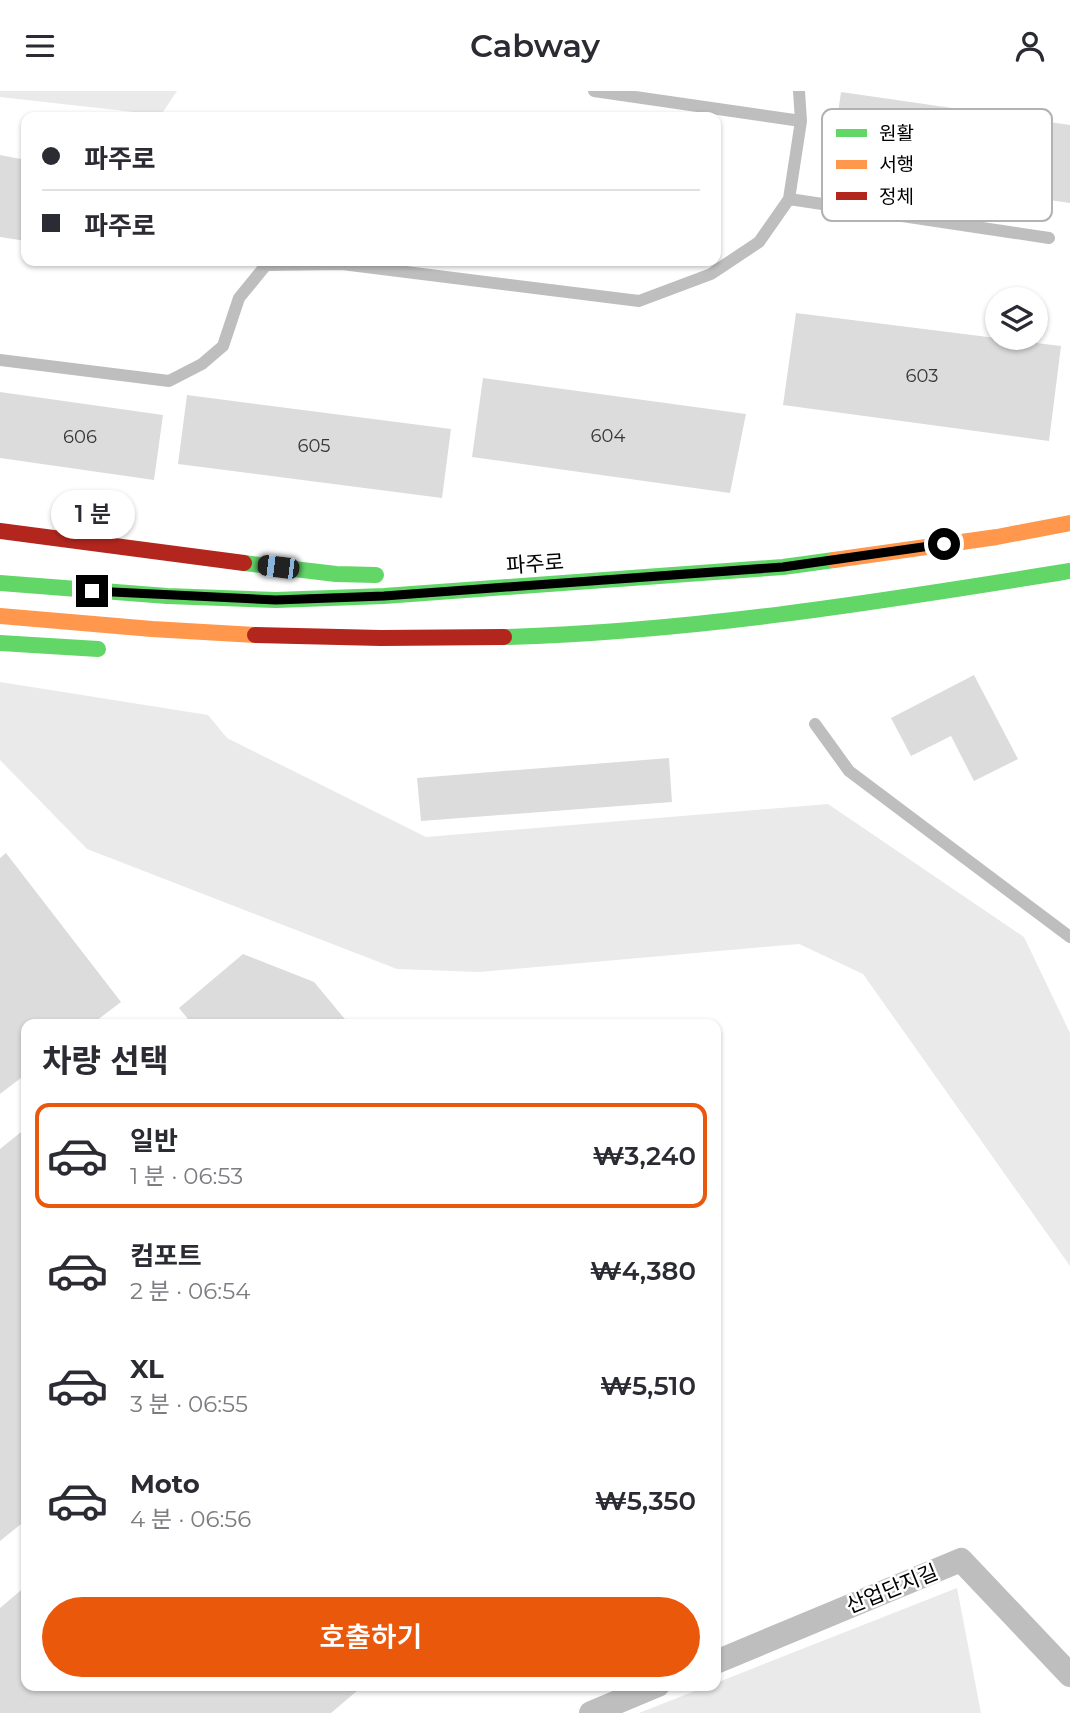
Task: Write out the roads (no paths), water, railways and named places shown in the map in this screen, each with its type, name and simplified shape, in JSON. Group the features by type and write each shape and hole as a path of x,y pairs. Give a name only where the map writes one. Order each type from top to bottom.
{"main road":[{"name":"파주로","path":"0,583 167,596 276,600 384,596 783,567 997,537 1070,523"},
{"path":"0,531 336,574 396,575"},
{"path":"332,653 509,649 610,632 799,611 1070,571"},
{"path":"490,573 635,578"},
{"path":"0,616 142,629 275,637 384,639 610,632"},
{"path":"0,643 109,649"}],"street":[{"name":"산업단지길","path":"721,1660 961,1560 1070,1675"},
{"path":"591,1713 644,1691"}],"lane":[{"path":"594,91 801,121"},
{"path":"358,266 639,301 711,274 759,242 789,199 801,121 799,91"},
{"path":"789,199 822,204"},
{"path":"936,221 1049,238"},
{"path":"0,360 169,381 202,364 223,346 239,297 265,266"},
{"path":"815,724 849,771 1070,937"}]}
